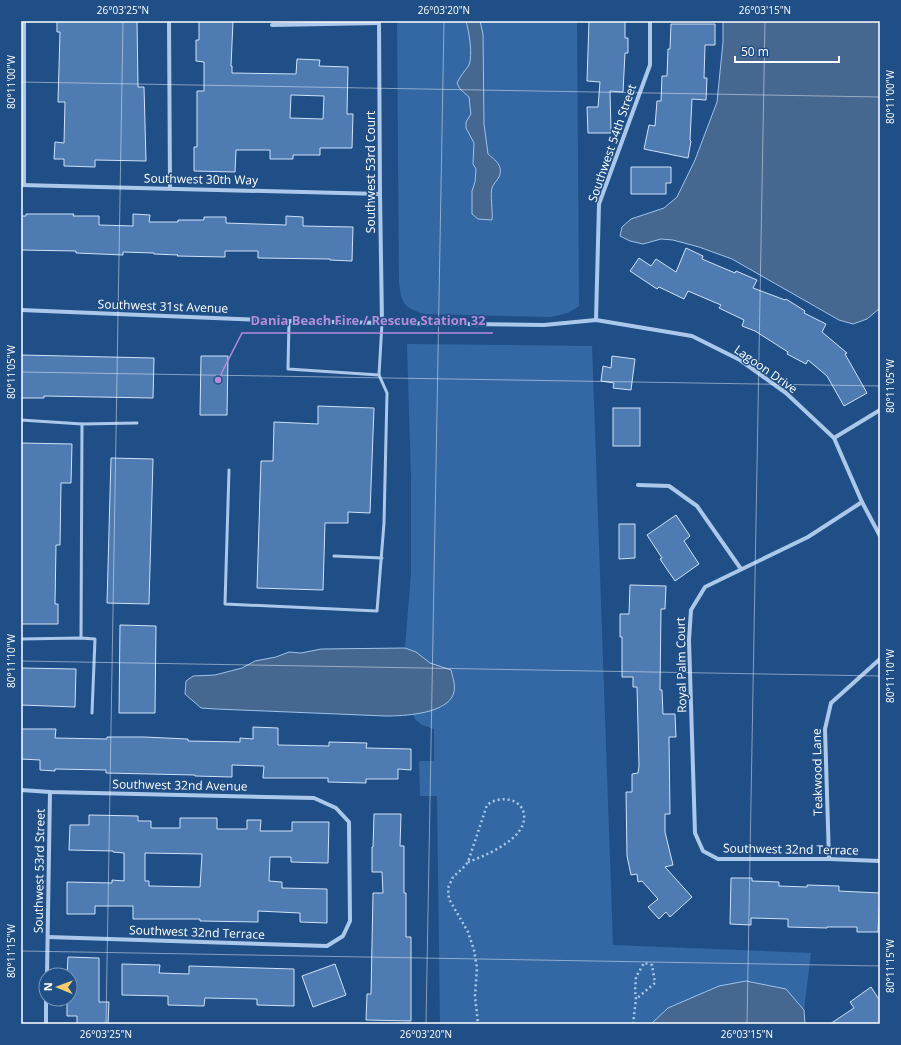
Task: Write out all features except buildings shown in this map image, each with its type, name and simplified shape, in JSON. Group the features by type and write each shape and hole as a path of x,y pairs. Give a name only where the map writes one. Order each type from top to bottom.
{"street":[{"path":"22,185 24,21"},
{"path":"169,21 170,188"},
{"name":"Southwest 54th Street","path":"596,320 599,204 650,65 650,21"},
{"path":"272,25 379,22"},
{"name":"Southwest 53rd Court","path":"379,22 382,323"},
{"name":"Southwest 30th Way","path":"22,185 380,194"},
{"name":"Southwest 31st Avenue","path":"21,310 289,321 544,325"},
{"name":"Lagoon Drive","path":"544,325 596,320 692,336 740,360 786,392 834,438 862,502 880,536"},
{"path":"834,438 880,410"},
{"path":"638,484 669,486 697,506 741,569"},
{"name":"Royal Palm Court","path":"703,851 696,833 689,640 691,610 705,587 808,537 862,502"},
{"name":"Teakwood Lane","path":"829,859 825,729 831,703 880,659"},
{"name":"Southwest 32nd Avenue","path":"21,790 50,792 314,798 336,808 349,822 350,921 343,936"},
{"name":"Southwest 53rd Street","path":"47,967 50,792"},
{"name":"Southwest 32nd Terrace","path":"703,851 718,859 829,859 880,861"},
{"name":"Southwest 32nd Terrace","path":"48,937 326,946 343,936"},
{"path":"46,1007 46,1024"}],"lane":[{"path":"289,321 288,369 379,375"},
{"path":"228,470 225,604 377,612 384,523 386,393 379,375 382,323"},
{"path":"21,420 82,424 137,423"},
{"path":"81,638 82,424"},
{"path":"334,556 382,558"},
{"path":"21,639 94,639 92,713"}],"path":[{"path":"468,862 499,848 519,831 523,824 524,814 519,804 512,800 499,799 492,801 487,805 468,862 453,877 448,888 449,899 468,932 478,968 475,996 478,1024"},
{"path":"632,1024 636,999 636,977 644,963 652,965 655,984 636,999"}],"shaded area":[{"path":"397,21 577,21 579,306 568,313 551,317 425,314 418,312 404,304 399,281"},
{"path":"466,21 480,21 483,34 484,124 488,154 500,166 499,177 493,185 491,191 492,220 478,219 472,214 472,191 475,182 476,169 473,164 474,143 466,128 466,122 471,114 469,97 460,89 457,83 469,65 471,55"},
{"path":"723,21 880,21 880,308 867,319 853,324 839,320 732,259 699,247 673,240 661,239 643,244 630,241 620,236 622,227 631,219 664,208 677,197 695,160 717,102 723,42"},
{"path":"407,344 592,346 613,945 811,953 804,1010 805,1024 440,1024 437,796 420,796 419,761 434,761 434,729 424,726 416,720 413,714 443,707 451,670 430,663 416,652 405,648 411,573 411,478"},
{"path":"405,648 416,652 430,663 451,670 454,691 452,697 447,703 422,713 386,716 201,708 185,694 186,681 193,676 215,675 242,668 255,661 276,657 289,652 301,653 321,649"},
{"path":"746,981 786,989 804,1010 805,1024 651,1024 668,1008 719,986"}],"place":[{"name":"Dania Beach Fire / Rescue Station 32","path":"218,380"}]}
